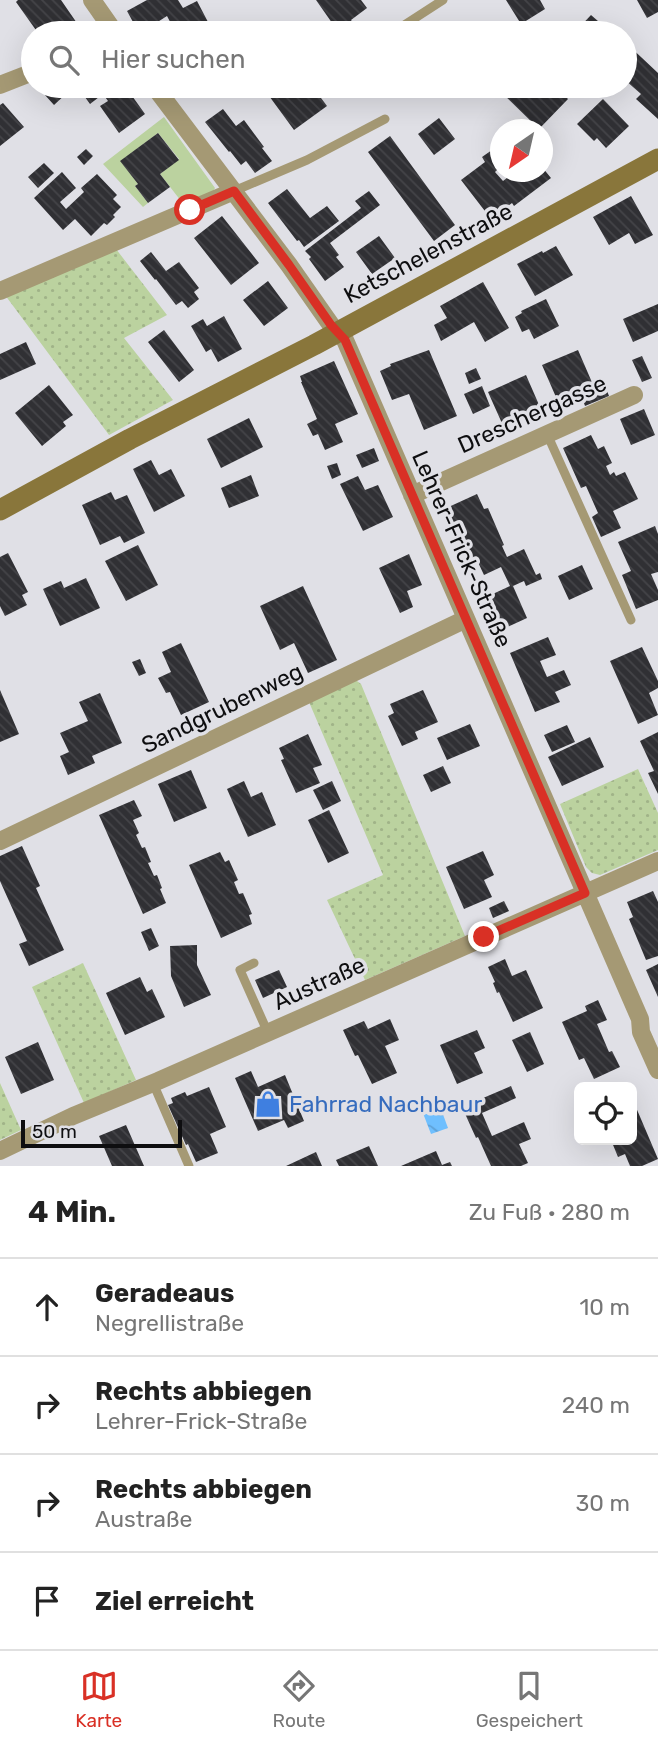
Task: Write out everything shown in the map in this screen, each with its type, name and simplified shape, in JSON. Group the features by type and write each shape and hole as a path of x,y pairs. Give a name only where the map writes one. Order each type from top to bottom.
{"main road":[{"name":"Ketschelenstraße","path":"0,510 658,159"}],"street":[{"path":"92,0 107,21"},
{"path":"0,85 21,77"},
{"name":"Lehrer-Frick-Straße","path":"163,98 345,340 640,1019 641,1032 658,1070"},
{"path":"0,291 234,191"},
{"name":"Dreschergasse","path":"412,495 634,395"},
{"name":"Sandgrubenweg","path":"0,841 466,619"},
{"name":"Austraße","path":"0,1150 658,860"}],"lane":[{"path":"411,21 443,0"},
{"path":"234,191 307,160 385,119"},
{"path":"547,434 631,620"},
{"path":"254,963 240,970 268,1033"},
{"path":"153,1083 189,1166"}],"green space":[{"path":"164,117 215,188 212,193 186,204 181,201 160,174 179,159 158,133 121,161 148,203 143,207 103,164"},
{"path":"116,249 167,315 124,338 173,400 109,435 5,295"},
{"path":"352,681 361,684 465,936 365,980 327,900 383,875 309,702"},
{"path":"638,769 658,813 658,850 600,875 592,873 586,867 560,804"},
{"path":"83,963 136,1080 84,1103 32,987"},
{"path":"0,1083 21,1130 0,1140"}],"water":[{"path":"438,1101 448,1128 431,1134 421,1108"}],"building":[{"path":"61,0 75,21 29,21 16,2"},
{"path":"147,0 178,0 183,8 197,1 207,21 170,21 167,16 159,21 132,21 127,11"},
{"path":"316,0 361,0 367,8 352,21 331,21"},
{"path":"506,0 540,0 545,9 526,21 519,21"},
{"path":"637,0 658,0 658,12 647,18"},
{"path":"591,15 598,21 585,21"},
{"path":"637,53 658,73 658,119 636,99 641,94 637,90"},
{"path":"48,98 62,98 54,105"},
{"path":"86,98 98,98 90,104"},
{"path":"106,98 134,98 145,114 119,133 100,106 108,101"},
{"path":"271,98 321,98 327,106 294,130"},
{"path":"507,98 567,98 549,119 529,119"},
{"path":"603,99 629,126 606,148 597,138 594,141 577,124"},
{"path":"3,103 24,127 0,146 0,105"},
{"path":"223,109 236,126 244,120 272,161 255,173 246,161 241,165 205,122"},
{"path":"439,118 455,139 434,155 418,134"},
{"path":"158,133 179,160 160,174 170,187 148,203 135,186 138,184 120,161"},
{"path":"390,136 455,225 434,241 368,152"},
{"path":"86,149 93,156 84,165 77,157"},
{"path":"490,151 490,182 546,182 514,206 512,203 491,219 461,180 485,162 482,157"},
{"path":"44,163 54,173 38,188 28,177"},
{"path":"62,172 76,188 60,202 66,209 84,192 81,188 97,174 117,195 113,199 121,207 113,215 115,217 107,225 104,223 91,236 75,219 63,230 34,198"},
{"path":"287,189 310,218 327,206 339,221 304,247 268,203"},
{"path":"369,191 380,205 330,243 344,267 325,281 305,251 361,208 355,201"},
{"path":"631,196 653,235 635,244 629,233 609,245 593,217"},
{"path":"222,216 259,263 231,285 194,238"},
{"path":"379,236 395,258 372,274 356,252"},
{"path":"556,246 573,275 535,296 517,264"},
{"path":"151,252 166,271 179,262 199,288 194,292 199,299 188,308 182,301 176,305 140,261"},
{"path":"268,281 288,308 264,326 243,300"},
{"path":"483,282 509,328 485,342 474,322 441,341 434,325 447,318 440,306"},
{"path":"546,299 559,326 534,339 529,329 522,332 515,317 522,313 521,311"},
{"path":"658,304 658,331 633,342 623,319"},
{"path":"224,316 242,349 218,362 211,349 206,352 191,326 203,319 207,326"},
{"path":"164,330 194,370 179,382 148,342"},
{"path":"26,342 36,364 0,380 0,354"},
{"path":"429,350 457,416 424,430 409,394 392,400 380,371 391,366 390,364"},
{"path":"578,350 594,387 604,383 609,396 585,406 581,395 559,404 542,365"},
{"path":"642,356 652,378 642,382 632,360"},
{"path":"334,361 358,414 335,424 343,442 325,450 318,434 313,436 307,424 317,419 300,376"},
{"path":"476,368 481,379 469,384 465,373"},
{"path":"526,375 543,414 505,430 488,392"},
{"path":"49,385 73,415 63,422 66,426 42,446 15,413"},
{"path":"482,386 490,406 473,414 464,394"},
{"path":"644,409 655,435 631,445 620,419"},
{"path":"249,418 263,447 221,468 207,439"},
{"path":"591,435 598,449 604,446 612,463 606,466 610,475 614,472 616,476 625,472 638,499 613,511 621,528 601,537 592,517 598,513 586,486 581,488 563,448"},
{"path":"374,448 379,461 362,468 356,455"},
{"path":"151,460 159,475 171,469 185,496 154,512 133,469"},
{"path":"337,463 341,475 332,479 327,466"},
{"path":"251,475 259,496 229,508 221,488"},
{"path":"358,476 365,490 378,485 393,517 363,531 340,484"},
{"path":"111,492 115,500 127,495 145,533 124,543 120,536 100,545 82,505"},
{"path":"477,494 484,509 488,508 507,557 524,549 536,575 540,573 542,579 526,586 524,581 513,586 527,618 497,632 482,599 510,586 501,567 484,575 476,558 466,562 442,510"},
{"path":"655,526 658,534 658,572 651,574 658,590 658,600 636,609 622,575 631,571 618,542"},
{"path":"138,545 158,585 126,601 105,561"},
{"path":"8,553 28,592 22,595 27,605 5,616 0,606 0,557"},
{"path":"409,554 422,585 407,591 413,607 400,613 379,568"},
{"path":"582,565 593,589 569,600 558,576"},
{"path":"86,578 100,608 60,626 43,589 61,581 64,588"},
{"path":"303,586 337,660 308,673 294,643 280,650 260,606"},
{"path":"548,637 556,655 540,661 547,677 564,670 571,685 555,692 560,702 535,712 510,653"},
{"path":"181,643 209,702 181,715 170,692 166,693 158,678 171,672 162,652"},
{"path":"642,647 658,681 658,688 649,693 658,715 638,724 610,661"},
{"path":"140,659 146,673 139,676 132,662"},
{"path":"0,690 19,734 0,742"},
{"path":"423,690 438,722 415,732 418,739 402,746 388,716 394,713 390,704"},
{"path":"100,693 122,743 92,756 95,763 68,775 60,756 69,752 60,733 88,721 79,702"},
{"path":"470,724 480,746 447,760 437,738"},
{"path":"567,725 575,742 552,752 544,735"},
{"path":"658,732 658,794 648,773 654,771 640,741"},
{"path":"308,734 322,765 313,768 320,783 296,793 281,760 284,759 279,748"},
{"path":"590,737 604,767 562,786 548,757"},
{"path":"443,766 451,783 431,792 423,775"},
{"path":"191,770 207,808 174,822 158,784"},
{"path":"244,781 251,797 262,792 276,825 248,837 227,789"},
{"path":"332,781 341,801 323,810 313,790"},
{"path":"134,800 142,816 133,820 139,833 136,835 142,848 145,847 151,862 148,863 154,876 157,875 166,903 143,914 99,815"},
{"path":"329,810 349,853 328,863 308,820"},
{"path":"22,846 40,886 36,888 64,950 29,966 19,944 27,941 0,881 0,856"},
{"path":"483,851 494,875 484,880 492,897 464,909 446,867"},
{"path":"220,852 225,862 229,860 238,880 234,882 239,894 243,893 252,914 249,915 252,924 221,938 189,865"},
{"path":"653,891 658,902 658,956 646,960 629,919 633,917 627,902"},
{"path":"504,901 509,911 493,918 489,908"},
{"path":"151,928 159,946 149,951 141,932"},
{"path":"197,945 197,965 211,995 184,1007 171,976 170,946"},
{"path":"505,959 512,976 526,970 543,1008 513,1022 499,992 497,993 488,967"},
{"path":"658,964 658,997 646,970"},
{"path":"279,970 287,987 263,998 255,980"},
{"path":"140,977 147,992 152,989 165,1017 125,1035 106,993"},
{"path":"598,1000 607,1020 597,1024 609,1052 612,1051 620,1067 594,1079 584,1058 579,1060 562,1022 587,1011 585,1006"},
{"path":"390,1019 399,1040 385,1046 397,1073 372,1084 343,1030 364,1021 368,1029"},
{"path":"477,1030 485,1048 474,1053 483,1073 457,1084 440,1045"},
{"path":"530,1032 544,1064 527,1072 512,1040"},
{"path":"38,1042 54,1080 21,1094 5,1057"},
{"path":"251,1071 258,1087 285,1075 304,1121 288,1128 284,1120 258,1131 235,1078"},
{"path":"511,1086 516,1098 482,1113 492,1136 524,1122 531,1139 519,1144 528,1163 521,1166 491,1166 462,1107"},
{"path":"209,1087 226,1127 210,1134 218,1153 196,1162 168,1105 173,1103 171,1098 185,1092 187,1096"},
{"path":"637,1110 658,1159 642,1166 630,1166 625,1154 618,1157 613,1145 637,1145"},
{"path":"126,1125 144,1166 112,1166 99,1136"},
{"path":"369,1146 378,1166 339,1166 336,1160"},
{"path":"436,1151 442,1165 450,1162 452,1166 401,1166"},
{"path":"316,1152 322,1166 286,1166"}],"place":[{"name":"Fahrrad Nachbaur","path":"268,1104"}],"route":[{"path":"190,210 234,191 331,325 345,340 585,893 484,937"}]}
